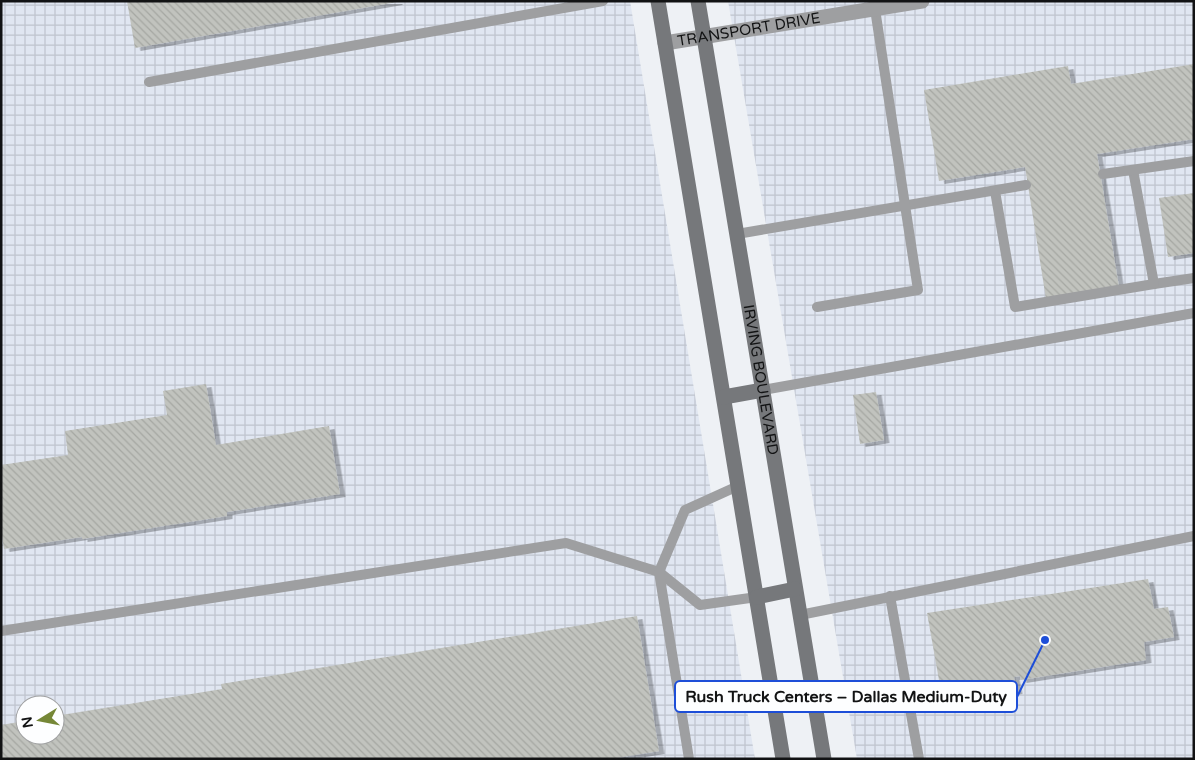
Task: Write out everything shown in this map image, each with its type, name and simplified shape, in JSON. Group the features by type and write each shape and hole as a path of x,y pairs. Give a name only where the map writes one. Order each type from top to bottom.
{"main road":[{"path":"658,1 783,759"},
{"name":"IRVING BOULEVARD","path":"698,1 824,759"},
{"path":"724,397 763,390"},
{"path":"757,597 795,589"}],"street":[{"name":"TRANSPORT DRIVE","path":"665,43 922,1"}],"lane":[{"path":"149,82 601,1"},
{"path":"817,307 918,290 875,9"},
{"path":"1103,174 1194,160"},
{"path":"1133,170 1154,284"},
{"path":"737,234 1026,186"},
{"path":"995,191 1015,306 1194,278"},
{"path":"763,390 1194,312"},
{"path":"689,759 658,572 685,510 738,486"},
{"path":"800,615 1194,536"},
{"path":"1,632 566,542 658,572 700,605 757,597"},
{"path":"890,596 919,759"}],"shaded area":[{"path":"1,1 630,1 755,759 1,759"},
{"path":"728,1 1194,1 1194,759 857,759"}],"building":[{"path":"127,1 397,1 397,2 135,48"},
{"path":"1194,64 1194,139 1097,154 1119,287 1046,299 1025,167 939,181 924,90 1068,66 1071,84"},
{"path":"1194,193 1194,253 1168,257 1159,198"},
{"path":"206,384 216,445 329,426 340,494 227,512 227,516 82,539 82,537 4,549 1,530 1,465 68,455 65,431 167,415 163,391"},
{"path":"876,392 884,440 860,444 853,395"},
{"path":"1148,579 1154,609 1168,607 1174,637 1144,642 1146,660 1021,680 1020,676 1014,677 1017,691 997,694 997,691 947,700 942,697 927,613"},
{"path":"637,616 659,751 610,759 1,759 1,725 15,723 15,745 65,745 65,714 222,689 221,684"}],"place":[{"name":"Rush Truck Centers – Dallas Medium-Duty","path":"1045,640"}]}
